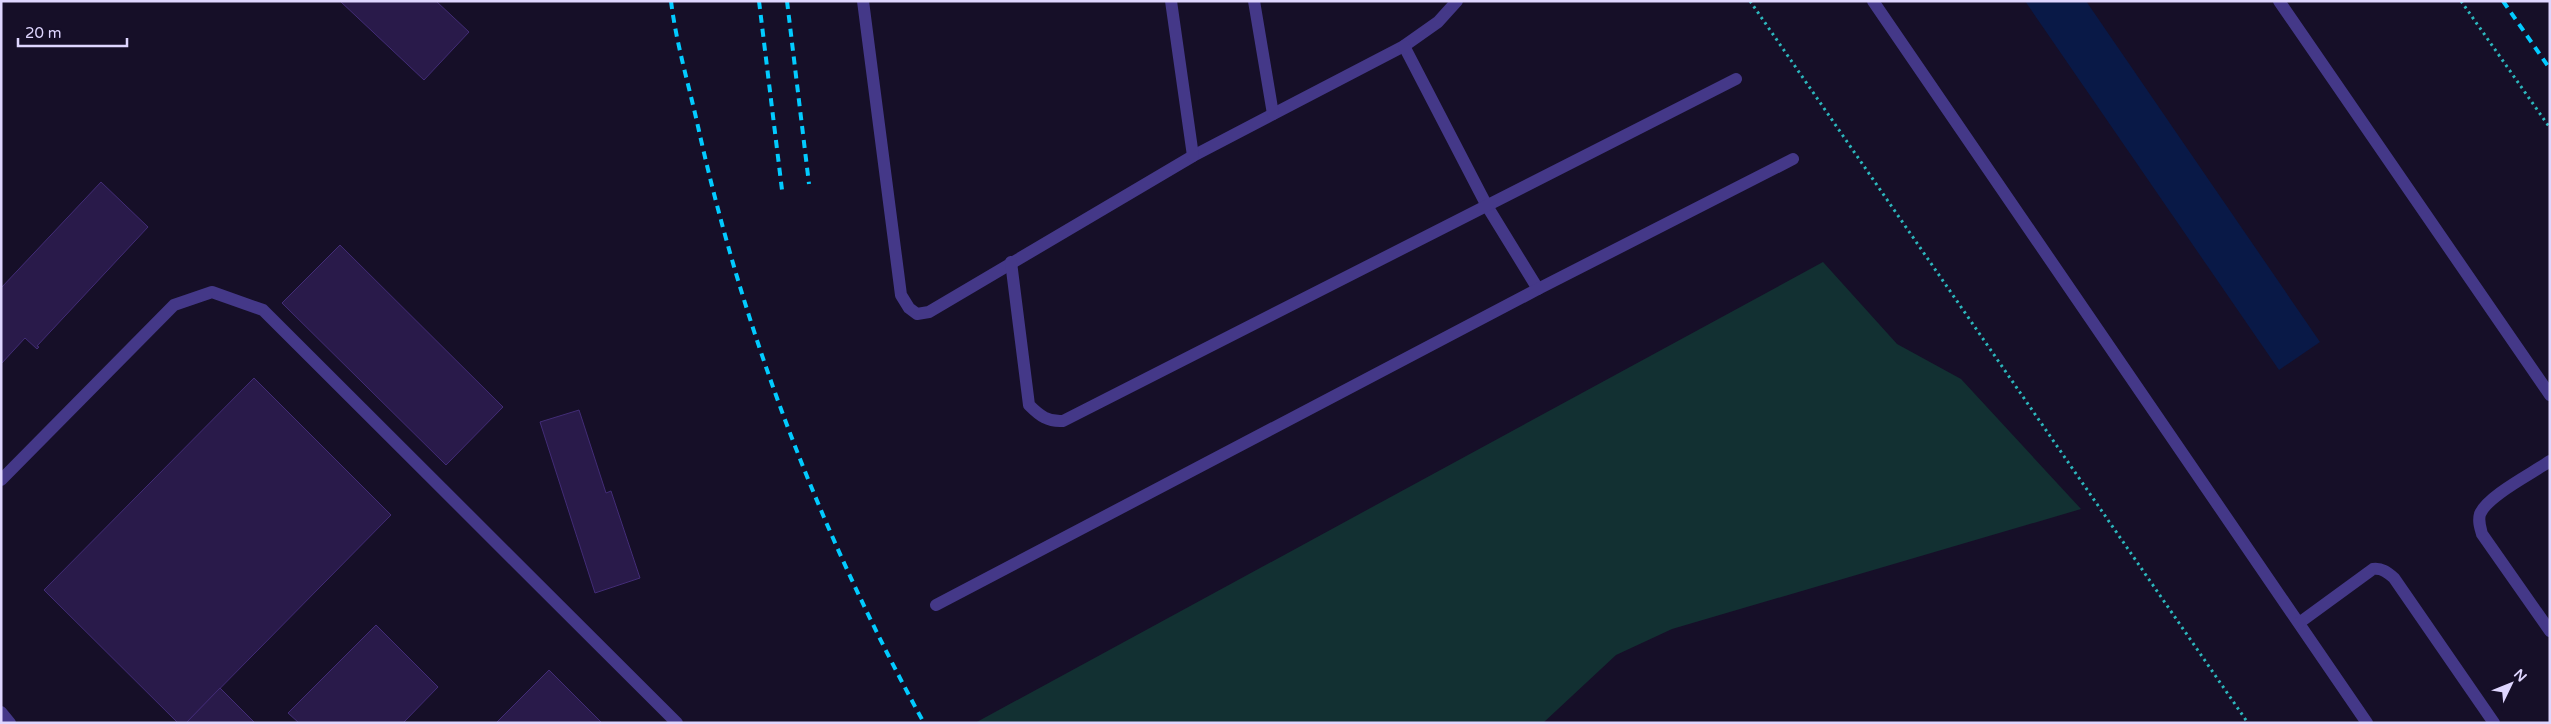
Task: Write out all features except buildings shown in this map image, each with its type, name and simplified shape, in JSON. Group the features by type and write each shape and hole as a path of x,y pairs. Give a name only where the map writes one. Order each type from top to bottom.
{"street":[{"path":"863,1 901,295 909,308 917,314 929,312 1192,156 1404,46 1438,22 1452,9 1457,1"},
{"path":"1171,1 1192,156"},
{"path":"1254,1 1273,114"},
{"path":"1873,1 2367,723"},
{"path":"2279,1 2550,395"},
{"path":"1404,46 1487,206 1538,289"},
{"path":"1012,262 1029,405 1039,416 1052,422 1064,421 1736,79"},
{"path":"936,604 1538,289 1793,160"},
{"path":"1,480 174,305 212,292 263,310 677,723"},
{"path":"2550,462 2490,501 2481,513 2479,523 2482,534 2550,631"},
{"path":"2299,623 2373,569 2380,568 2394,578 2494,723"},
{"path":"1,712 10,723"}],"path":[{"path":"1750,1 2248,723"},
{"path":"2461,1 2550,128"}],"green space":[{"path":"1823,262 1897,344 1961,379 2081,509 1672,629 1616,655 1543,723 975,723"}],"water":[{"path":"2025,1 2086,1 2320,342 2279,370"}],"railway":[{"path":"671,1 679,47 716,200 737,278 762,355 789,431 819,506 887,652 924,723"},
{"path":"759,1 782,190"},
{"path":"787,1 809,184"},
{"path":"2503,1 2550,69"}]}
